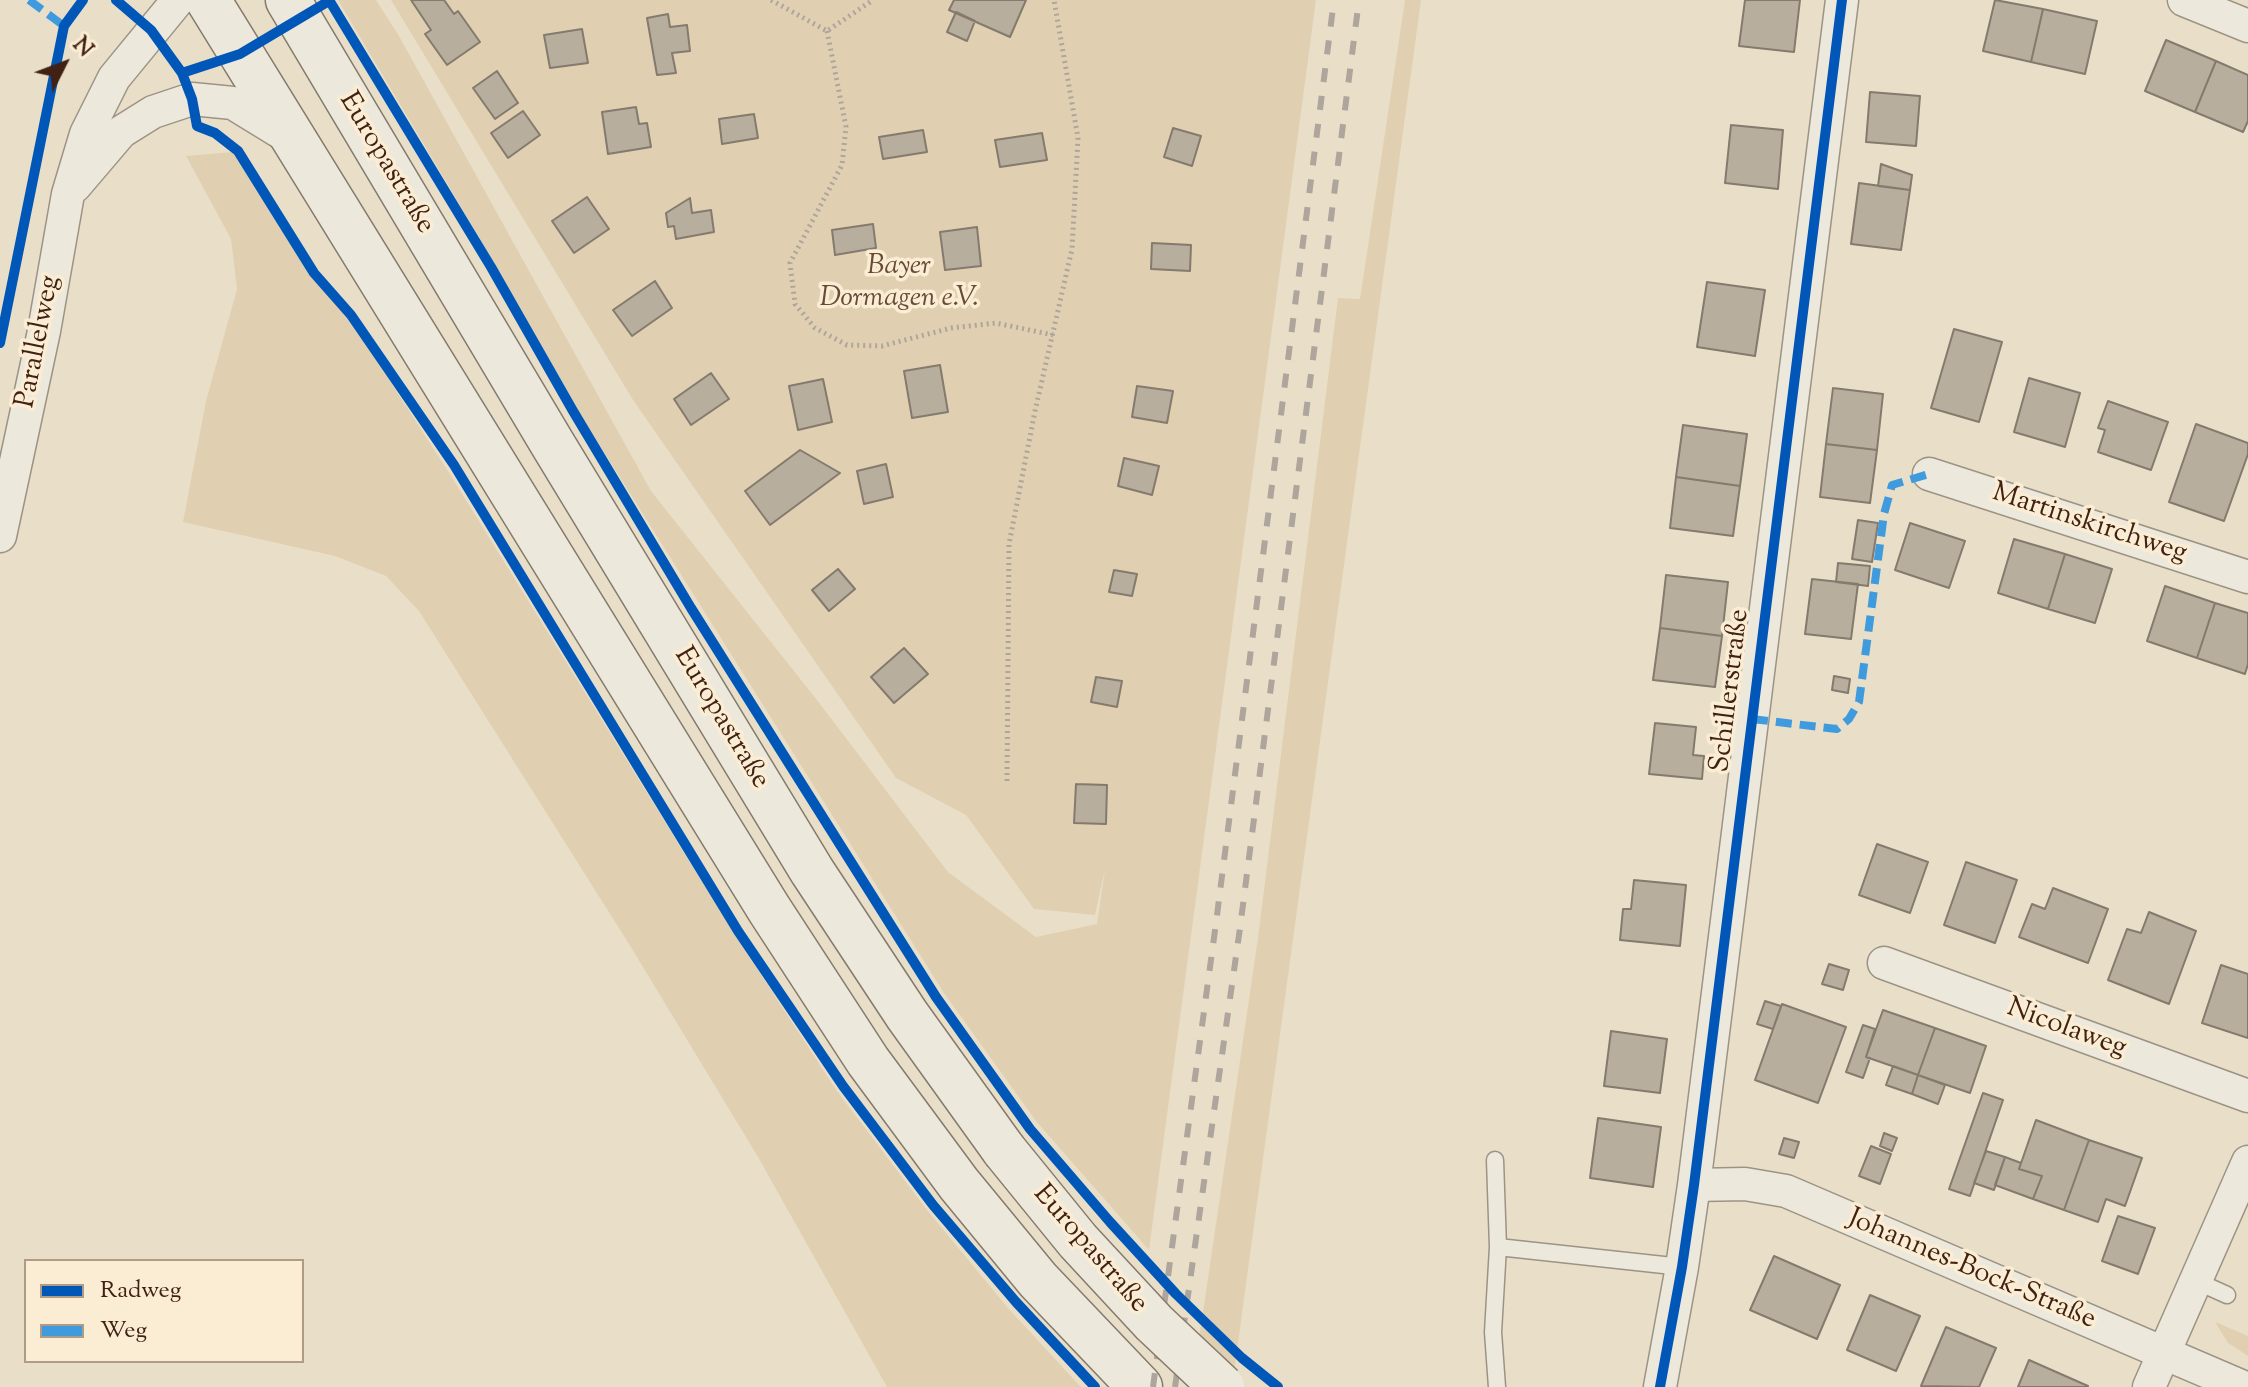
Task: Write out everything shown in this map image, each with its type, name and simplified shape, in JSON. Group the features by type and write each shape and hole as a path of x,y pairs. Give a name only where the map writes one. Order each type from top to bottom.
{"main road":[{"name":"Europastraße","path":"208,0 769,909 868,1061 959,1184 1038,1280 1140,1387"},
{"name":"Europastraße","path":"288,0 812,871 907,1015 1004,1150 1078,1241 1154,1323 1222,1387"}],"street":[{"name":"Parallelweg","path":"0,536 44,331 68,194 86,134 114,78 178,0"},
{"name":"Schillerstraße","path":"1660,1387 1694,1185 1842,0"},
{"path":"2184,0 2248,26"},
{"path":"68,194 121,132 153,112 192,99 233,103 294,140"},
{"name":"Martinskirchweg","path":"1929,474 2248,577"},
{"name":"Nicolaweg","path":"1884,963 2248,1096"},
{"path":"2149,1387 2248,1162"},
{"name":"Johannes-Bock-Straße","path":"1694,1185 1745,1184 1786,1191 2243,1387"}],"lane":[{"path":"1495,1160 1498,1247 1493,1332 1497,1387"},
{"path":"1498,1247 1682,1267"},
{"path":"2196,1281 2227,1295"}],"path":[{"path":"771,0 827,31 846,127 842,165 790,263 795,304 815,328 847,345 882,346 951,328 996,323 1053,335"},
{"path":"827,31 873,0"},
{"path":"1007,781 1009,544 1072,249 1078,138 1054,0"}],"green space":[{"name":"Bayer Dormagen e.V.","path":"338,0 376,0 399,36 651,491 817,700 948,872 1036,937 1097,924 1105,869 1095,915 1034,909 966,815 896,778 633,400 391,0 1316,0 1149,1250 1036,1121 944,993 577,409"},
{"path":"1405,0 1421,0 1232,1387 1192,1387 1258,938 1338,298 1360,299"},
{"path":"233,152 312,276 347,315 448,471 733,932 837,1091 927,1210 1008,1308 1081,1387 887,1387 758,1157 629,944 419,611 386,576 335,556 183,522 206,401 237,289 231,239 186,156"},
{"path":"2215,1322 2248,1336 2248,1356 2228,1343"}],"building":[{"path":"411,0 444,0 454,14 458,11 480,42 447,65 425,34 431,30"},
{"path":"954,0 1026,0 1010,37 949,10"},
{"path":"1745,0 1800,0 1794,52 1739,46"},
{"path":"1995,0 2043,9 2031,62 1983,51"},
{"path":"2043,9 2097,21 2085,74 2031,62"},
{"path":"956,12 975,21 967,41 947,32"},
{"path":"668,14 670,27 687,25 690,51 672,53 676,73 657,75 647,18"},
{"path":"582,29 588,63 550,68 544,35"},
{"path":"2166,40 2216,61 2195,112 2145,91"},
{"path":"2216,61 2248,75 2248,121 2243,132 2195,112"},
{"path":"497,71 518,103 495,119 473,88"},
{"path":"1870,92 1920,96 1916,146 1866,142"},
{"path":"636,107 639,124 647,123 651,147 608,154 602,112"},
{"path":"523,111 540,135 508,158 491,133"},
{"path":"754,114 758,138 722,144 719,119"},
{"path":"1731,125 1783,130 1778,189 1725,183"},
{"path":"1173,128 1201,136 1192,166 1164,157"},
{"path":"923,130 927,152 883,159 879,137"},
{"path":"1042,133 1047,160 1000,167 995,140"},
{"path":"1881,164 1912,175 1910,190 1878,186"},
{"path":"1859,183 1910,190 1901,250 1851,244"},
{"path":"587,197 609,229 574,253 552,221"},
{"path":"690,198 692,213 711,210 714,232 676,239 674,226 668,227 666,213"},
{"path":"873,224 876,248 835,255 832,230"},
{"path":"977,227 981,266 945,270 940,232"},
{"path":"1152,243 1191,245 1190,271 1151,269"},
{"path":"655,281 672,308 632,336 613,310"},
{"path":"1707,282 1765,290 1755,356 1697,347"},
{"path":"1954,329 2002,342 1979,422 1931,408"},
{"path":"940,365 948,412 912,418 904,371"},
{"path":"711,373 729,399 691,425 674,399"},
{"path":"2029,378 2080,393 2065,447 2014,432"},
{"path":"823,379 832,422 798,430 789,386"},
{"path":"1137,386 1173,391 1167,423 1132,417"},
{"path":"1833,388 1883,394 1877,450 1826,444"},
{"path":"2108,401 2168,422 2151,470 2098,452 2105,430 2098,428"},
{"path":"2196,424 2248,443 2248,454 2224,521 2169,502"},
{"path":"1683,425 1747,434 1740,486 1676,477"},
{"path":"1826,444 1877,450 1870,503 1820,497"},
{"path":"800,450 840,473 770,525 745,491"},
{"path":"1124,458 1159,466 1152,495 1118,486"},
{"path":"886,464 893,497 864,504 857,471"},
{"path":"1676,477 1740,486 1733,536 1670,528"},
{"path":"1858,520 1878,523 1872,562 1852,559"},
{"path":"1910,523 1965,541 1949,588 1895,570"},
{"path":"2014,539 2065,554 2048,609 1998,593"},
{"path":"2065,554 2112,569 2095,623 2048,609"},
{"path":"1838,563 1870,566 1868,586 1836,582"},
{"path":"838,569 855,589 829,611 812,590"},
{"path":"1114,570 1137,574 1132,596 1109,592"},
{"path":"1666,575 1728,582 1722,636 1660,628"},
{"path":"1812,579 1858,584 1851,639 1805,634"},
{"path":"2165,586 2215,603 2197,658 2147,641"},
{"path":"2215,603 2248,613 2248,664 2245,674 2197,658"},
{"path":"1660,628 1722,636 1715,687 1653,680"},
{"path":"904,648 928,674 894,703 871,677"},
{"path":"1834,676 1850,679 1848,693 1832,690"},
{"path":"1096,677 1122,681 1117,707 1091,702"},
{"path":"1655,723 1696,727 1693,755 1704,756 1702,779 1649,774"},
{"path":"1076,784 1107,785 1106,824 1074,823"},
{"path":"1877,844 1928,862 1910,913 1859,895"},
{"path":"1966,862 2017,880 1995,943 1944,925"},
{"path":"1634,880 1686,885 1680,946 1620,940 1623,909 1631,909"},
{"path":"2053,888 2108,909 2088,963 2019,937 2032,904 2045,909"},
{"path":"2149,912 2196,931 2169,1004 2108,980 2127,929 2141,933"},
{"path":"1829,964 1849,970 1843,990 1822,984"},
{"path":"2221,965 2248,974 2248,1038 2202,1023"},
{"path":"1765,1001 1781,1006 1773,1029 1757,1024"},
{"path":"1782,1004 1846,1027 1818,1103 1755,1080"},
{"path":"1883,1010 1935,1028 1918,1075 1866,1057"},
{"path":"1863,1025 1875,1029 1863,1078 1846,1072"},
{"path":"1935,1028 1986,1046 1970,1093 1918,1075"},
{"path":"1611,1031 1667,1039 1660,1093 1604,1086"},
{"path":"1893,1066 1918,1075 1912,1094 1886,1085"},
{"path":"1918,1075 1945,1085 1938,1104 1912,1094"},
{"path":"1983,1093 2003,1100 1970,1196 1949,1189"},
{"path":"1598,1118 1661,1127 1653,1187 1590,1178"},
{"path":"2036,1120 2089,1140 2064,1210 2033,1199 2042,1176 2019,1169"},
{"path":"1884,1133 1897,1138 1892,1151 1880,1146"},
{"path":"1784,1138 1799,1142 1794,1158 1779,1154"},
{"path":"2089,1140 2142,1158 2125,1206 2106,1199 2098,1222 2064,1210"},
{"path":"1871,1146 1891,1154 1880,1184 1859,1176"},
{"path":"1986,1151 2005,1157 1994,1190 1974,1183"},
{"path":"2005,1157 2021,1163 2019,1169 2042,1176 2033,1199 1995,1185"},
{"path":"2118,1216 2155,1228 2138,1274 2102,1261"},
{"path":"1774,1256 1840,1285 1817,1339 1750,1310"},
{"path":"1870,1295 1920,1316 1896,1371 1847,1350"},
{"path":"1946,1327 1996,1348 1979,1387 1921,1386"},
{"path":"2029,1360 2088,1386 2018,1387"}],"railway":[{"path":"1153,1387 1216,923 1334,0"},
{"path":"1175,1387 1240,928 1359,0"}],"marked path":[{"path":"29,0 64,26"},
{"path":"1752,719 1837,729 1849,719 1859,702 1884,514 1892,485 1929,474"}],"cycle path":[{"path":"0,343 64,26 83,0"},
{"path":"116,0 151,30 182,73 192,99 197,126 215,133 238,151 314,273 351,315 454,465 738,931 843,1086 933,1205 1016,1302 1095,1387"},
{"path":"329,0 491,267 691,608 936,997 1030,1129 1110,1222 1176,1294 1242,1358 1278,1387"},
{"path":"1660,1387 1694,1185 1842,0"},
{"path":"182,73 240,54 329,1"}]}
